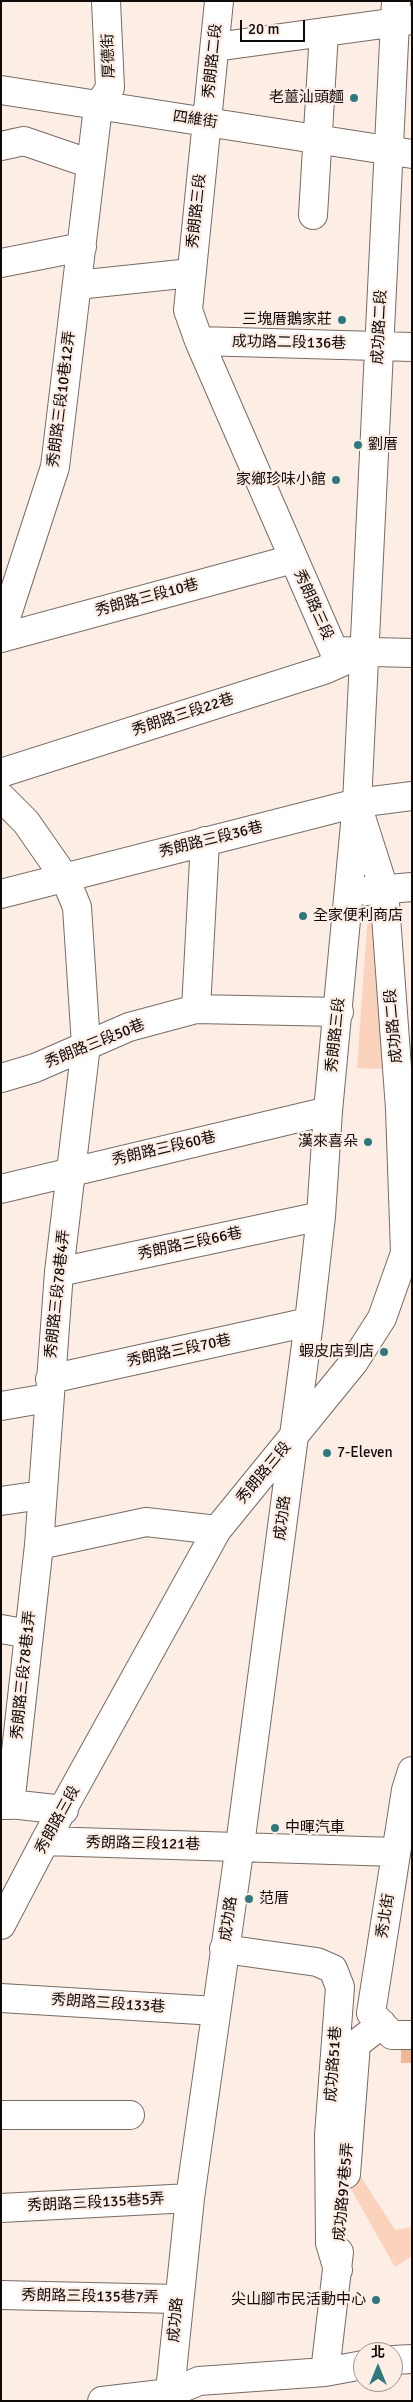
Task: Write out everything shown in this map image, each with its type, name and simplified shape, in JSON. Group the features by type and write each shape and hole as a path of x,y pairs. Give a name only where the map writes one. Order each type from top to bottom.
{"street":[{"name":"厚德街","path":"98,107 110,88 106,1"},
{"name":"秀朗路二段","path":"207,121 219,1"},
{"path":"215,47 324,32 401,14"},
{"name":"成功路二段","path":"364,653 380,345 400,152 401,14"},
{"path":"313,214 324,32"},
{"name":"四維街","path":"1,90 98,107 207,121 400,152"},
{"name":"秀朗路三段10巷12弄","path":"1,634 55,467 98,107"},
{"name":"秀朗路三段","path":"1,1925 217,1530 293,1438 309,1322 321,1216 328,1111 350,892 357,803 364,653 334,651 199,341 188,310 207,121"},
{"path":"1,146 24,141 91,164"},
{"path":"1,263 82,247"},
{"path":"77,285 191,273"},
{"name":"成功路二段136巷","path":"199,341 412,347"},
{"name":"秀朗路三段10巷","path":"1,638 293,559"},
{"path":"364,653 412,653"},
{"name":"秀朗路三段22巷","path":"1,773 324,670 364,653"},
{"name":"秀朗路三段36巷","path":"1,894 357,803 412,796"},
{"name":"秀朗路三段78巷4弄","path":"1,797 26,822 65,878 77,907 86,1045 59,1272 39,1545"},
{"name":"成功路二段","path":"293,1438 354,1362 382,1318 405,1252 400,1109 401,980 384,889 357,803"},
{"path":"196,1009 205,841"},
{"path":"350,892 412,887"},
{"name":"秀朗路三段50巷","path":"1,1078 35,1068 129,1027 196,1009 338,1012"},
{"name":"秀朗路三段60巷","path":"1,1189 328,1111"},
{"name":"秀朗路三段66巷","path":"59,1272 321,1216"},
{"name":"秀朗路三段70巷","path":"1,1406 49,1388 309,1322"},
{"name":"成功路","path":"169,2397 190,2198 240,1846 293,1438"},
{"path":"1,1501 42,1495"},
{"path":"39,1545 146,1522 217,1530"},
{"name":"秀朗路三段78巷1弄","path":"4,1804 29,1634 39,1545"},
{"path":"1,1629 29,1634"},
{"name":"秀北街","path":"382,2024 372,2013 406,1790 412,1772"},
{"path":"4,1804 64,1810"},
{"name":"秀朗路三段121巷","path":"46,1841 396,1852"},
{"name":"成功路51巷","path":"224,1950 318,1962 333,1969 340,1987 329,2135 330,2242 338,2270"},
{"name":"秀朗路三段133巷","path":"1,1998 216,2011"},
{"path":"382,2024 392,2035 412,2035"},
{"name":"成功路97巷5弄","path":"325,2372 338,2270 356,2044 382,2024"},
{"path":"1,2115 130,2115"},
{"name":"秀朗路三段135巷5弄","path":"1,2208 190,2198"},
{"name":"秀朗路三段135巷7弄","path":"1,2295 178,2299"},
{"path":"102,2401 169,2397 199,2381 325,2372 353,2367"}],"shaded area":[{"path":"373,920 384,1069 357,1068 367,927 369,921"},
{"path":"401,2048 412,2048 412,2063 401,2063"},
{"path":"354,2166 395,2230 412,2227 412,2256 395,2267 351,2189"}],"place":[{"name":"老薑汕頭麵","path":"354,98"},
{"name":"三塊厝鵝家莊","path":"342,320"},
{"name":"劉厝","path":"358,445"},
{"name":"家鄉珍味小館","path":"336,480"},
{"name":"全家便利商店","path":"303,916"},
{"name":"漢來喜朵","path":"368,1142"},
{"name":"蝦皮店到店","path":"384,1352"},
{"name":"7-Eleven","path":"327,1453"},
{"name":"中暉汽車","path":"275,1828"},
{"name":"范厝","path":"249,1899"},
{"name":"尖山腳市民活動中心","path":"376,2300"}]}
